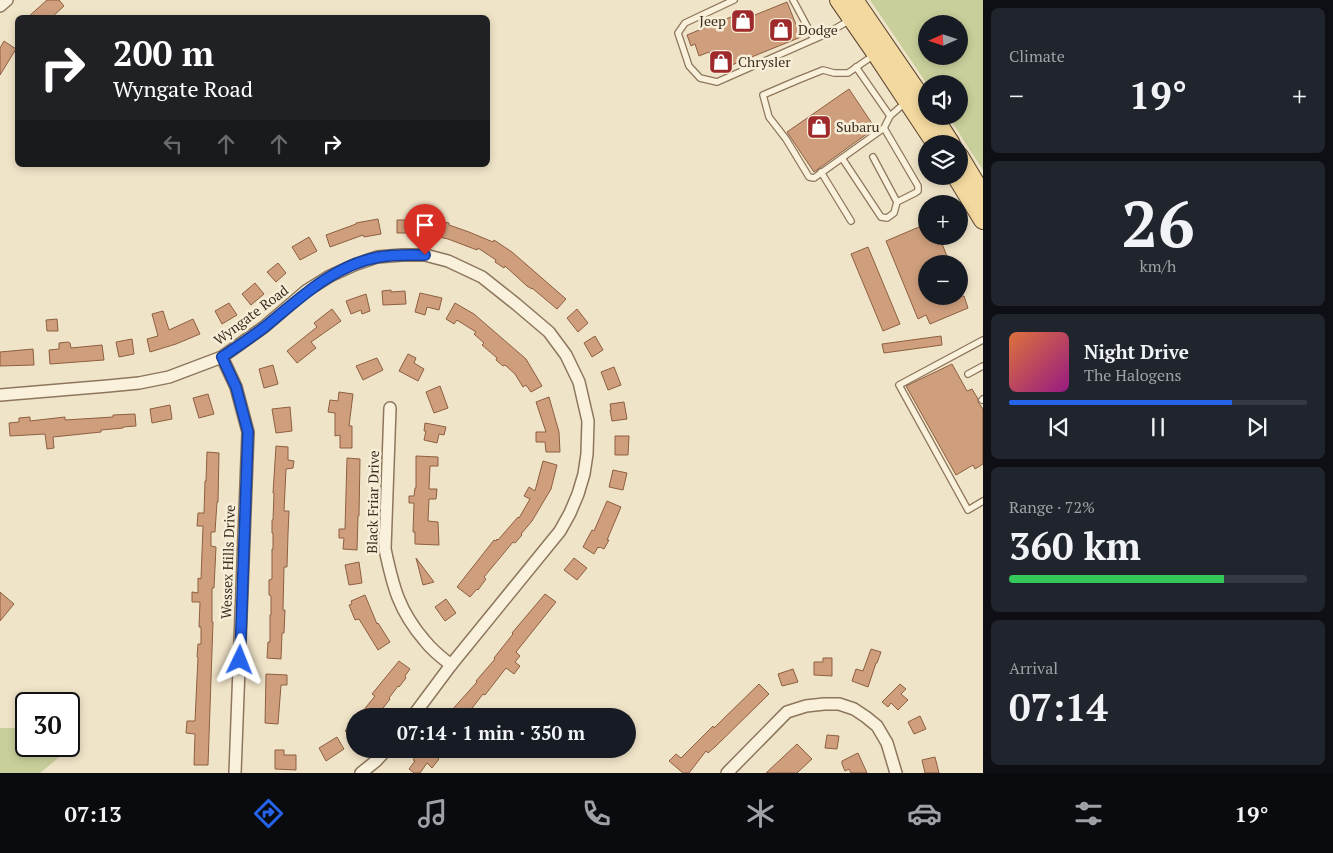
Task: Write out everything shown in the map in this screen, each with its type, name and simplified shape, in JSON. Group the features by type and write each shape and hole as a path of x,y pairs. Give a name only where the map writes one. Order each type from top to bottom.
{"main road":[{"path":"839,0 856,10 881,50 918,100"},
{"path":"968,171 983,196"},
{"path":"962,185 983,220"}],"street":[{"path":"0,6 7,0"},
{"name":"Wyngate Road","path":"0,396 139,383 169,377 222,357 264,327 306,292 330,276 354,264 377,257 402,254 425,255 465,268 482,277 549,332 566,355 579,382 588,421 587,454 578,494 570,513 556,537 451,665 419,708"},
{"name":"Wessex Hills Drive","path":"222,357 236,387 248,432 236,773"},
{"name":"Black Friar Drive","path":"390,408 385,549 394,590 404,614 426,642 451,665"},
{"path":"727,773 787,712 806,706 824,704 839,704 854,709 866,716 877,726 888,743 896,773"},
{"path":"361,773 379,758"}],"lane":[{"path":"793,0 814,39"},
{"path":"730,1 685,23 678,33 689,66 700,78 717,82 814,39 856,10"},
{"path":"881,50 848,73 834,74 823,70 762,95 769,117 786,139 809,177 814,178 884,128 890,116 918,100"},
{"path":"856,67 890,116"},
{"path":"884,128 918,186 918,190 914,194 897,202"},
{"path":"842,158 881,217 887,218 894,213 897,202 873,156"},
{"path":"821,172 851,221"},
{"path":"983,340 899,385 968,510 983,502"},
{"path":"968,374 983,366"}],"green space":[{"path":"870,0 983,0 983,170 968,147 968,135 960,135 954,125 968,125 968,75 921,75"},
{"path":"0,728 15,728 15,757 59,757 40,773 0,773"}],"building":[{"path":"47,0 59,0 64,6 54,15 30,15"},
{"path":"787,2 801,37 717,71 709,52 699,56 695,44 691,46 687,35 748,10 750,17"},
{"path":"4,41 15,48 15,51 0,75 0,48"},
{"path":"849,89 875,128 814,172 787,132"},
{"path":"378,219 381,234 364,237 363,235 330,247 326,235 356,223"},
{"path":"427,219 449,223 449,225 493,242 494,240 512,252 566,299 557,309 505,266 504,268 478,248 477,250 448,239 421,233 397,233 397,220"},
{"path":"918,227 918,245 943,245 946,255 918,255 918,305 967,305 968,308 930,324 926,315 918,319 886,241"},
{"path":"309,237 317,251 300,260 292,247"},
{"path":"868,247 900,324 883,331 851,254"},
{"path":"278,263 286,273 276,282 267,272"},
{"path":"255,283 264,294 251,305 242,294"},
{"path":"391,290 391,292 405,291 406,304 383,305 382,291"},
{"path":"420,293 442,298 439,310 427,307 425,315 415,312"},
{"path":"366,294 370,311 362,314 361,310 351,314 346,301"},
{"path":"229,303 237,315 222,324 215,311"},
{"path":"455,303 474,314 526,359 542,386 531,392 526,385 523,387 515,374 496,360 497,358 482,345 484,343 474,334 476,332 457,320 454,324 446,319"},
{"path":"332,309 341,321 311,342 316,348 297,363 287,351 317,327 314,323"},
{"path":"577,309 588,323 578,332 567,318"},
{"path":"163,311 169,330 193,319 200,334 150,352 147,339 158,336 152,314"},
{"path":"57,319 58,331 47,331 46,320"},
{"path":"595,336 603,350 592,357 584,343"},
{"path":"941,336 942,345 884,353 882,344"},
{"path":"132,339 134,354 119,357 116,342"},
{"path":"68,342 71,348 102,345 104,360 50,364 49,350 59,349 59,343"},
{"path":"33,349 34,365 0,366 0,352"},
{"path":"408,354 416,358 414,363 424,369 418,381 399,371"},
{"path":"377,358 383,370 363,380 356,366"},
{"path":"952,364 967,391 972,389 983,409 983,464 975,469 973,465 956,475 906,386"},
{"path":"273,365 278,384 264,388 259,369"},
{"path":"614,367 621,385 608,390 601,372"},
{"path":"440,386 448,408 434,413 426,392"},
{"path":"339,392 353,394 349,426 352,426 352,448 340,448 340,435 335,436 335,413 328,412 330,400 338,401"},
{"path":"208,394 214,414 199,418 193,398"},
{"path":"549,397 559,432 560,452 546,452 545,442 536,442 536,432 546,432 536,402"},
{"path":"624,402 627,419 612,421 610,404"},
{"path":"170,405 172,419 152,423 150,409"},
{"path":"290,407 292,431 276,433 272,409"},
{"path":"135,414 136,426 53,437 54,448 47,449 45,434 10,436 9,423 19,422 19,418 30,417 30,421 65,417 65,420"},
{"path":"425,423 446,427 444,435 439,434 437,443 424,440"},
{"path":"615,436 629,436 628,455 615,455"},
{"path":"276,446 288,447 288,460 294,461 293,468 286,469 284,511 289,511 287,567 284,567 283,610 285,610 281,659 267,658 268,642 270,642 271,596 269,595 269,580 272,579 272,520"},
{"path":"207,452 219,453 215,532 211,532 211,546 216,547 214,588 212,588 213,622 208,765 194,765 195,734 186,733 187,721 195,721 198,644 201,644 201,627 199,627 200,602 192,602 192,592 198,593 198,578 201,579 203,526 197,526 198,513 204,513"},
{"path":"416,456 438,457 438,466 430,466 429,489 437,489 436,499 429,499 428,521 438,522 439,545 415,544 415,532 413,532 414,503 409,503 409,496 414,496 416,488"},
{"path":"347,458 360,459 357,550 343,549 344,538 339,538 339,529 345,529"},
{"path":"543,461 557,465 551,489 522,535 515,543 513,542 484,577 486,579 478,590 470,597 457,587 494,540 498,540 519,518 530,499 524,496 529,487 535,491"},
{"path":"613,470 627,473 623,490 609,487"},
{"path":"607,501 621,507 604,549 598,547 594,554 583,547 592,530 594,531"},
{"path":"416,558 434,582 423,585"},
{"path":"574,558 587,568 577,580 564,570"},
{"path":"359,562 362,583 349,585 345,565"},
{"path":"0,592 14,604 0,621"},
{"path":"545,594 556,602 516,652 520,656 515,662 520,666 514,674 506,668 472,708 454,708 495,659 512,633"},
{"path":"365,595 377,624 390,642 378,650 359,619 355,620 349,605 352,604 351,601"},
{"path":"446,599 456,613 445,621 435,607"},
{"path":"871,649 881,652 868,687 852,681 856,669 863,671"},
{"path":"823,658 832,658 832,676 814,675 814,662 823,662"},
{"path":"399,661 410,669 405,676 406,678 398,686 383,708 365,708 375,696 372,694"},
{"path":"793,669 798,682 782,686 778,674"},
{"path":"266,674 287,675 287,685 281,685 278,724 265,723"},
{"path":"759,684 769,694 716,746 708,753 706,751 689,773 683,773 669,761 676,754 681,758"},
{"path":"900,684 906,689 901,694 908,700 898,710 891,703 888,707 882,702"},
{"path":"920,716 926,729 914,734 908,722"},
{"path":"827,735 839,736 837,749 825,748"},
{"path":"337,737 344,749 326,761 319,748"},
{"path":"797,744 812,759 797,773 766,773"},
{"path":"275,750 284,750 284,755 296,755 296,770 275,769"},
{"path":"858,753 867,773 851,773 849,769 845,771 842,761"},
{"path":"935,757 939,773 925,773 922,760"},
{"path":"414,758 439,759 432,768 427,763 420,773 414,773 409,769 415,761 413,760"}],"place":[{"name":"Jeep","path":"743,21"},
{"name":"Dodge","path":"781,30"},
{"name":"Chrysler","path":"721,62"},
{"name":"Subaru","path":"819,127"}],"route":[{"path":"240,660 248,432 236,387 222,357 264,327 306,292 330,276 354,264 377,257 402,254 425,255"}]}
